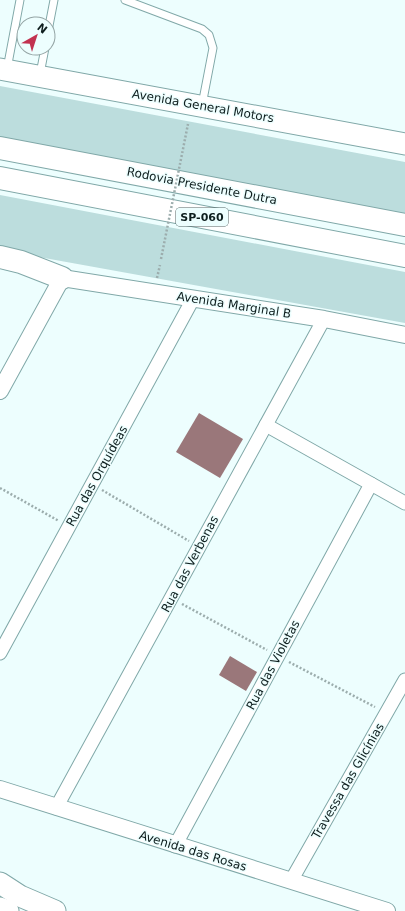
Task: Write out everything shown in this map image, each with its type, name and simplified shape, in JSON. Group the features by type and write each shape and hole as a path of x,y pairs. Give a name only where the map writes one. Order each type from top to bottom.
{"highway":[{"name":"Rodovia Presidente Dutra","path":"0,148 405,225"},
{"name":"SP-060","path":"0,178 405,256"},
{"path":"0,257 21,262 62,278"}],"main road":[{"name":"Avenida General Motors","path":"3,70 405,144"},
{"path":"0,883 20,896 55,911"},
{"path":"0,908 8,911"}],"street":[{"name":"Avenida Marginal B","path":"62,278 324,319 405,335"},
{"path":"0,392 62,278"},
{"name":"Rua das Orquídeas","path":"0,653 93,485 193,299"},
{"name":"Rua das Verbenas","path":"56,808 172,599 198,547 324,319"},
{"path":"266,426 405,503"},
{"name":"Rua das Violetas","path":"175,846 371,484"},
{"name":"Travessa das Glicínias","path":"291,881 405,680"},
{"name":"Avenida das Rosas","path":"4,792 387,911"}],"lane":[{"path":"3,70 20,0"},
{"path":"51,16 54,0"},
{"path":"125,0 202,29 209,35 213,48 202,106"},
{"path":"40,77 44,56"}],"path":[{"path":"161,259 188,124"},
{"path":"156,284 160,265"},
{"path":"93,485 198,547"},
{"path":"0,488 69,527"}],"shaded area":[{"path":"0,86 405,162 405,214 0,137"},
{"path":"0,195 405,272 405,323 0,250"}],"building":[{"path":"199,413 243,439 220,478 176,452"},
{"path":"230,656 257,672 246,691 219,675"}]}
